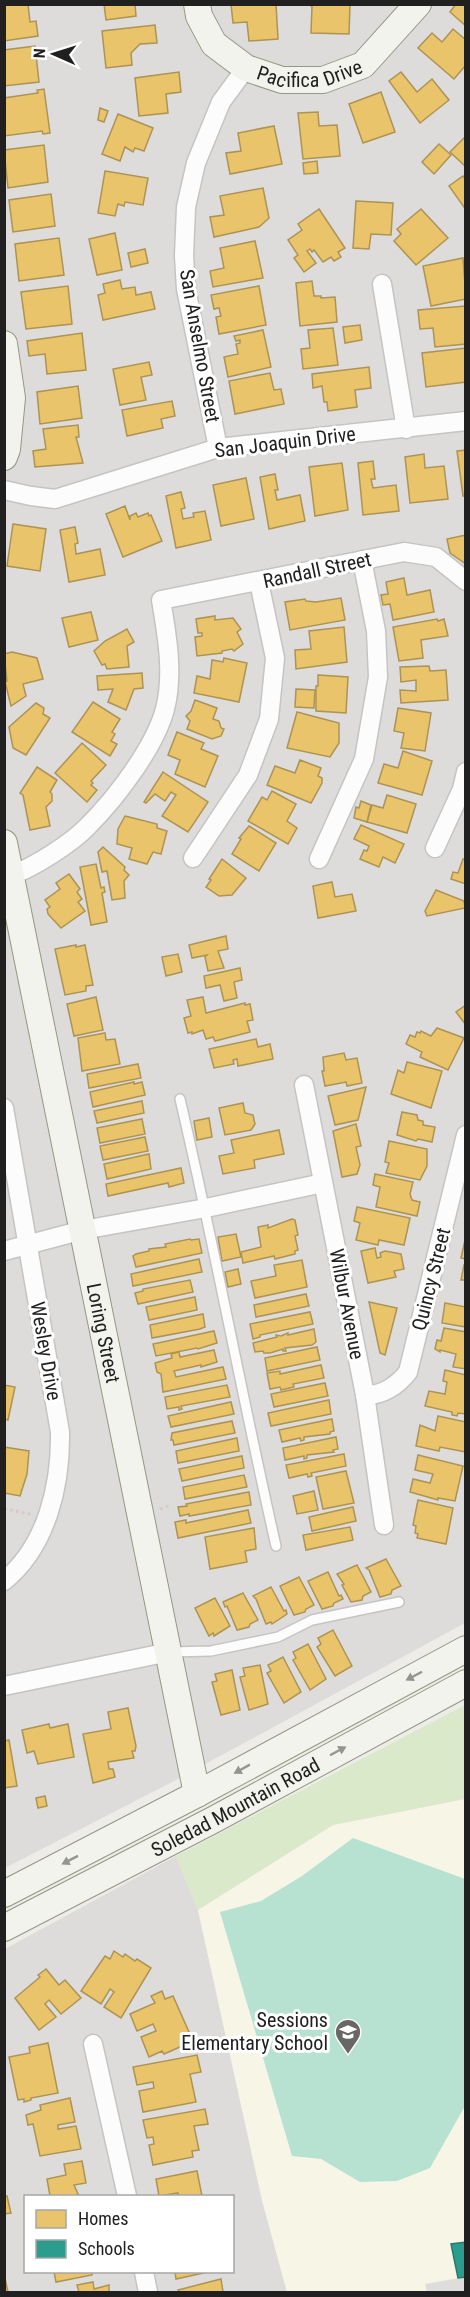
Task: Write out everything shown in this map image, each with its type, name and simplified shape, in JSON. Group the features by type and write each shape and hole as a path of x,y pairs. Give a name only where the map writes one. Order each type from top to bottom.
{"street":[{"name":"Pacifica Drive","path":"197,4 199,16 214,44 246,68 282,80 323,80 363,65 418,4"},
{"name":"Pacifica Drive","path":"186,207 196,163 221,102 246,68"},
{"name":"San Anselmo Street","path":"186,207 184,256 186,289 219,448"},
{"path":"382,284 406,429"},
{"path":"4,457 8,449 12,398 5,350"},
{"name":"San Joaquin Drive","path":"4,490 55,499 219,448 465,421"},
{"name":"Randall Street","path":"12,875 31,868 87,828 129,777 151,741 165,709 170,658 161,600 404,552 436,557 465,580"},
{"path":"320,859 364,759 378,677 376,631 362,560"},
{"path":"193,858 248,775 269,719 276,658 259,582"},
{"path":"435,848 462,789 465,772"},
{"name":"Loring Street","path":"4,843 197,1794 213,1820"},
{"name":"Wilbur Avenue","path":"304,1085 365,1395 384,1525"},
{"name":"Wesley Drive","path":"4,1108 60,1432 60,1458 48,1517 27,1557 4,1581"},
{"name":"Quincy Street","path":"365,1395 375,1396 401,1382 408,1372 465,1135"},
{"path":"4,1251 83,1230 206,1208 323,1183"},
{"name":"Soledad Mountain Road","path":"4,1894 197,1794 465,1649"},
{"path":"4,1686 169,1652"},
{"name":"Soledad Mountain Road","path":"4,1928 213,1820 465,1683"},
{"path":"93,2044 127,2195"},
{"path":"144,2273 148,2292"}],"lane":[{"path":"180,1100 206,1208 245,1408 276,1546"},
{"path":"169,1652 212,1652 278,1637 312,1620 399,1602"}],"path":[{"path":"4,1509 48,1517"}],"shaded area":[{"path":"5,5 465,5 465,1623 176,1780 5,1868"},
{"name":"Sessions Elementary School","path":"465,1799 465,2292 287,2292 262,2200 198,1910 333,1825"},
{"path":"176,1856 198,1910 262,2200 287,2292 5,2292 5,1949"},
{"path":"465,2277 465,2292 427,2292 425,2284"}],"green space":[{"path":"465,1705 465,1799 333,1825 198,1910 176,1856"},
{"path":"353,1838 465,1879 465,2106 430,2168 397,2181 360,2182 321,2159 292,2156 220,1912 261,1901 302,1876"}],"building: Homes":[{"path":"4,4 28,4 30,22 36,21 38,36 4,41"},
{"path":"104,4 135,4 136,16 106,20"},
{"path":"231,4 276,4 278,39 249,41 247,22 233,23"},
{"path":"305,4 350,5 349,34 311,33 312,6"},
{"path":"456,4 466,4 466,26 450,12"},
{"path":"155,25 157,43 140,44 131,53 132,65 106,68 102,31"},
{"path":"453,29 466,40 466,65 454,79 418,48 432,33 442,42"},
{"path":"35,46 39,82 4,86 4,50"},
{"path":"179,72 181,92 166,94 168,113 139,116 135,78"},
{"path":"401,72 417,92 432,79 449,100 420,123 389,81"},
{"path":"44,89 50,133 43,134 42,131 4,136 4,98 38,93 37,90"},
{"path":"381,92 395,132 363,143 349,104"},
{"path":"100,108 108,111 104,122 98,120"},
{"path":"318,112 319,126 337,125 340,156 303,159 298,113"},
{"path":"118,114 153,128 144,151 135,148 133,152 125,147 120,161 102,154"},
{"path":"274,126 282,164 230,174 226,153 241,151 238,133"},
{"path":"466,136 466,165 465,166 450,152"},
{"path":"439,144 451,155 434,174 422,162"},
{"path":"44,145 48,182 8,188 4,150"},
{"path":"317,161 318,173 304,174 303,163"},
{"path":"105,171 148,178 143,205 125,202 124,206 118,204 115,216 98,213"},
{"path":"463,176 466,180 466,210 449,186"},
{"path":"263,188 269,218 259,227 214,237 210,217 224,215 220,196"},
{"path":"51,194 55,226 13,232 9,200"},
{"path":"356,201 393,203 391,235 371,234 369,249 353,248"},
{"path":"319,209 345,248 338,252 341,257 334,261 331,257 323,262 314,250 312,252 310,249 307,251 316,263 304,272 294,258 298,255 288,240 302,230 298,224"},
{"path":"421,209 448,238 416,265 394,241 401,234 397,229"},
{"path":"115,233 122,270 97,275 89,239"},
{"path":"59,238 64,275 19,281 15,244"},
{"path":"255,241 263,278 213,287 210,271 224,268 220,248"},
{"path":"145,249 148,263 131,267 128,253"},
{"path":"463,258 466,299 431,306 423,266"},
{"path":"120,280 122,289 135,287 136,295 151,292 155,309 103,320 98,295 105,293 103,284"},
{"path":"312,281 314,296 335,297 337,322 300,326 296,283"},
{"path":"68,286 72,324 26,329 21,292"},
{"path":"259,286 266,325 219,334 216,317 221,316 219,308 214,309 211,295"},
{"path":"466,306 466,344 435,347 433,328 420,329 418,310"},
{"path":"360,325 362,340 345,343 343,327"},
{"path":"333,328 338,365 303,369 301,349 310,348 308,330"},
{"path":"263,330 271,367 228,377 224,357 238,354 236,344 240,343 240,340 236,341 234,336"},
{"path":"82,333 86,370 47,374 45,354 29,356 27,341"},
{"path":"466,348 466,382 426,387 422,353"},
{"path":"149,362 152,375 141,377 146,400 120,405 113,369"},
{"path":"369,367 371,388 355,390 357,407 328,411 322,386 313,388 312,374"},
{"path":"270,373 274,390 281,389 284,404 235,414 229,381"},
{"path":"78,386 82,418 40,424 37,392"},
{"path":"172,401 175,416 161,419 163,428 127,436 122,410"},
{"path":"78,425 79,437 76,437 83,463 35,467 33,451 46,449 43,429"},
{"path":"466,450 466,496 463,496 457,451"},
{"path":"424,454 425,468 444,466 448,499 410,503 405,457"},
{"path":"373,461 375,479 371,479 373,488 396,485 399,511 363,515 358,463"},
{"path":"342,463 348,510 315,516 309,467"},
{"path":"275,474 277,500 300,495 305,521 269,529 260,477"},
{"path":"246,478 254,519 221,526 213,485"},
{"path":"181,492 185,508 181,509 183,519 194,517 193,513 205,511 211,540 176,548 166,496"},
{"path":"125,506 130,520 130,516 136,513 138,517 148,513 149,516 151,515 162,541 123,557 106,514"},
{"path":"13,524 46,529 40,571 7,566"},
{"path":"75,527 78,543 75,544 76,554 100,549 105,575 69,582 60,530"},
{"path":"466,535 466,564 450,553 447,539"},
{"path":"404,578 407,595 430,590 434,612 393,620 390,604 383,605 381,595 388,594 386,582"},
{"path":"341,598 345,620 290,630 285,602 305,599 316,602"},
{"path":"91,612 98,640 69,647 62,618"},
{"path":"215,616 215,620 233,618 241,629 237,632 243,644 234,651 232,649 222,651 222,653 197,656 195,637 202,636 202,633 198,633 196,619"},
{"path":"437,619 438,621 444,619 448,636 421,640 423,658 399,661 393,627"},
{"path":"344,627 347,662 296,669 295,650 311,649 309,631"},
{"path":"127,629 134,642 127,646 129,667 107,669 94,651 105,641"},
{"path":"12,652 37,658 43,679 23,684 26,696 11,706 5,682 7,681 4,654"},
{"path":"224,658 247,663 239,702 194,693 197,676 210,679 212,660 223,662"},
{"path":"429,666 430,671 446,670 448,700 401,703 400,690 416,691 416,680 401,682 400,667"},
{"path":"142,673 143,688 134,689 126,710 108,702 113,689 98,690 97,676"},
{"path":"318,675 348,677 346,713 316,711"},
{"path":"296,689 315,690 314,708 295,707"},
{"path":"195,700 217,708 213,719 219,721 221,728 224,729 221,736 212,739 187,729 190,721 186,716 191,711"},
{"path":"93,702 120,719 112,732 115,734 111,741 117,744 110,756 72,732"},
{"path":"36,703 44,708 43,714 50,718 26,755 13,748 9,727"},
{"path":"398,708 431,713 425,751 401,748 404,733 394,731"},
{"path":"297,712 339,723 339,743 330,757 287,748"},
{"path":"177,732 204,743 201,749 218,756 205,787 175,774 180,760 168,755"},
{"path":"82,743 106,765 91,781 93,783 91,785 97,790 87,802 55,773"},
{"path":"403,751 432,761 422,795 378,783 384,764 398,768"},
{"path":"300,760 321,768 318,776 322,778 322,783 311,803 267,785 275,766 295,773"},
{"path":"37,767 57,780 50,792 52,801 46,807 50,826 30,830 23,795 20,793"},
{"path":"163,772 208,802 188,832 162,816 176,795 171,792 165,801 155,794 146,803 144,802"},
{"path":"272,791 296,804 287,821 297,828 288,844 248,821 262,797 267,800"},
{"path":"387,795 416,804 407,833 367,822 372,805 383,808"},
{"path":"361,801 371,805 367,822 354,818 356,807 359,808"},
{"path":"125,816 157,824 157,828 167,831 161,854 153,852 147,864 129,859 132,848 117,844 118,829"},
{"path":"361,825 404,844 395,863 383,857 379,867 360,859 364,850 367,851 369,846 354,839"},
{"path":"249,826 276,843 259,871 232,854 241,839 239,838"},
{"path":"103,847 125,867 124,870 129,875 124,881 125,898 112,900 107,871 102,872 98,852"},
{"path":"222,859 246,878 232,895 219,896 206,887"},
{"path":"463,859 466,860 466,884 451,879 453,872 458,873"},
{"path":"96,864 101,888 104,887 105,892 102,893 107,922 91,925 80,867"},
{"path":"69,874 80,889 77,892 82,899 78,902 85,911 61,928 48,914 47,909 50,907 45,900 60,889 56,883"},
{"path":"332,882 335,897 352,894 356,911 318,918 313,886"},
{"path":"436,890 464,901 465,908 427,916 425,911"},
{"path":"226,936 228,949 218,951 224,968 208,971 205,957 207,955 192,958 189,945"},
{"path":"76,945 76,947 85,945 93,985 86,986 86,991 65,995 55,949"},
{"path":"178,954 182,972 166,976 162,957"},
{"path":"240,968 242,980 234,982 237,998 224,1001 220,985 206,988 204,976"},
{"path":"96,997 103,1030 74,1036 67,1004"},
{"path":"203,997 206,1013 245,1003 245,1005 250,1004 253,1020 247,1021 250,1032 215,1041 213,1037 206,1039 203,1030 188,1033 184,1018 191,1016 187,1000"},
{"path":"466,1005 466,1025 456,1012"},
{"path":"437,1028 464,1038 448,1070 420,1057 422,1052 406,1044 410,1035 415,1037 417,1032 421,1031 431,1036"},
{"path":"105,1033 106,1040 115,1039 120,1064 82,1071 78,1038"},
{"path":"256,1039 258,1047 270,1044 273,1059 238,1066 237,1059 233,1060 234,1064 214,1068 209,1049"},
{"path":"344,1053 346,1060 357,1058 362,1083 347,1086 346,1082 325,1086 322,1071 324,1071 323,1057"},
{"path":"407,1062 442,1071 431,1108 391,1094 398,1070 404,1073"},
{"path":"138,1064 141,1078 89,1088 87,1074"},
{"path":"134,1082 134,1084 142,1082 145,1095 93,1107 90,1092"},
{"path":"366,1087 358,1120 335,1125 328,1096"},
{"path":"142,1101 144,1113 97,1123 94,1111"},
{"path":"243,1103 245,1113 253,1115 255,1124 251,1130 225,1135 219,1108"},
{"path":"402,1112 417,1115 418,1120 423,1121 423,1125 435,1127 432,1142 418,1139 416,1141 397,1135"},
{"path":"209,1118 212,1137 197,1140 194,1121"},
{"path":"142,1119 145,1134 100,1143 97,1128"},
{"path":"356,1124 361,1146 356,1147 360,1165 357,1174 342,1177 333,1131"},
{"path":"279,1130 284,1154 254,1160 255,1168 223,1174 219,1156 234,1153 231,1140"},
{"path":"145,1137 148,1151 103,1160 100,1146"},
{"path":"389,1141 427,1149 427,1166 420,1180 386,1173 389,1163 385,1162"},
{"path":"149,1154 151,1169 107,1179 104,1164"},
{"path":"181,1168 184,1183 169,1187 168,1183 108,1196 106,1184"},
{"path":"375,1174 413,1182 410,1194 412,1200 420,1202 417,1216 376,1207 380,1187 373,1185"},
{"path":"357,1207 410,1218 404,1245 379,1240 378,1245 356,1240 360,1223 354,1221"},
{"path":"292,1219 295,1220 298,1235 295,1236 298,1250 295,1254 243,1263 241,1252 261,1247 258,1227 268,1225 268,1228"},
{"path":"236,1234 241,1257 222,1261 218,1237"},
{"path":"199,1239 202,1253 136,1267 133,1256 136,1254 149,1251 149,1249 166,1247 165,1244"},
{"path":"466,1240 466,1259 461,1258"},
{"path":"375,1248 377,1258 381,1257 380,1253 385,1251 401,1254 404,1269 394,1271 396,1277 368,1283 361,1251"},
{"path":"199,1259 202,1272 133,1286 131,1274"},
{"path":"302,1260 307,1287 255,1298 251,1281 276,1276 274,1265"},
{"path":"464,1265 466,1265 466,1280 461,1280"},
{"path":"238,1269 241,1284 228,1287 225,1272"},
{"path":"190,1280 193,1292 138,1304 135,1293 143,1289"},
{"path":"306,1294 309,1306 256,1317 254,1305"},
{"path":"195,1297 197,1310 149,1320 146,1307"},
{"path":"369,1302 397,1308 385,1355 380,1353"},
{"path":"445,1303 466,1307 466,1327 442,1323"},
{"path":"310,1312 313,1324 260,1335 253,1339 250,1324"},
{"path":"203,1314 205,1327 152,1338 150,1325"},
{"path":"444,1328 466,1332 466,1369 453,1367 456,1354 435,1349 437,1340 441,1341"},
{"path":"314,1329 316,1342 312,1345 285,1348 286,1351 283,1349 270,1353 255,1352 253,1343 277,1337 276,1335 281,1336 288,1333 288,1335"},
{"path":"214,1331 217,1343 198,1349 156,1356 153,1344"},
{"path":"317,1347 320,1360 267,1371 265,1358"},
{"path":"214,1350 217,1362 174,1371 176,1377 223,1367 226,1379 163,1392 161,1374 157,1372 155,1363 172,1358 171,1354 179,1352 180,1357"},
{"path":"321,1365 324,1378 293,1384 294,1387 281,1390 280,1387 270,1389 267,1373 280,1371 280,1374"},
{"path":"445,1370 466,1375 466,1414 458,1413 457,1416 452,1415 452,1412 425,1406 429,1391 445,1394 447,1382 443,1381"},
{"path":"325,1383 328,1396 274,1407 271,1394"},
{"path":"4,1385 15,1387 8,1420 4,1419"},
{"path":"227,1385 230,1397 181,1406 182,1409 179,1410 179,1407 167,1409 165,1397"},
{"path":"329,1400 331,1414 271,1426 268,1413"},
{"path":"231,1402 234,1414 171,1427 168,1416"},
{"path":"438,1416 466,1422 466,1452 440,1447 439,1451 416,1446 420,1425 435,1431"},
{"path":"332,1419 334,1431 330,1434 304,1437 301,1441 300,1438 282,1442 279,1430"},
{"path":"232,1421 235,1433 174,1445 171,1440 172,1433"},
{"path":"336,1437 338,1449 333,1450 334,1452 307,1455 304,1459 304,1456 285,1460 283,1448"},
{"path":"237,1438 239,1451 178,1463 176,1451"},
{"path":"4,1447 29,1451 27,1474 20,1496 4,1493"},
{"path":"344,1454 346,1466 311,1473 312,1476 308,1477 307,1474 289,1478 286,1465"},
{"path":"418,1455 463,1466 455,1501 438,1498 438,1500 410,1492 413,1479 430,1483 433,1474 415,1470"},
{"path":"242,1456 244,1468 182,1481 179,1469"},
{"path":"346,1471 354,1503 323,1509 316,1477"},
{"path":"244,1475 247,1487 185,1499 183,1487"},
{"path":"314,1491 318,1510 297,1514 293,1496"},
{"path":"249,1492 251,1505 180,1516 178,1507 187,1506 186,1504"},
{"path":"418,1500 453,1508 446,1544 417,1538 416,1526 413,1525"},
{"path":"353,1507 356,1521 312,1531 309,1517"},
{"path":"248,1510 251,1523 178,1538 175,1522 186,1520 186,1523"},
{"path":"350,1527 353,1540 306,1550 303,1535"},
{"path":"254,1528 256,1549 245,1551 247,1562 210,1569 205,1537"},
{"path":"386,1559 401,1586 392,1590 391,1594 380,1597 369,1570 366,1568"},
{"path":"357,1565 371,1592 363,1596 362,1600 351,1602 337,1574"},
{"path":"328,1572 339,1596 341,1595 343,1599 334,1603 333,1606 322,1609 308,1581"},
{"path":"299,1577 314,1605 305,1612 294,1615 280,1586"},
{"path":"271,1587 287,1614 272,1624 271,1622 266,1624 253,1596"},
{"path":"243,1593 258,1620 249,1627 237,1630 223,1602"},
{"path":"215,1598 230,1626 214,1636 213,1633 209,1636 195,1608"},
{"path":"333,1630 352,1666 335,1676 317,1647 321,1644 318,1638"},
{"path":"308,1644 326,1679 310,1690 293,1660 296,1658 293,1652"},
{"path":"283,1657 301,1692 284,1703 267,1673 271,1671 268,1665"},
{"path":"260,1665 268,1704 249,1710 240,1677 245,1676 243,1668"},
{"path":"232,1670 240,1710 221,1715 212,1682 217,1681 215,1674"},
{"path":"128,1708 136,1746 135,1751 132,1751 134,1758 108,1762 109,1769 113,1769 115,1777 93,1783 83,1734 111,1729 108,1712"},
{"path":"49,1724 50,1728 68,1724 74,1757 38,1764 34,1751 27,1753 22,1730"},
{"path":"9,1740 17,1786 4,1788 4,1741"},
{"path":"45,1796 47,1806 38,1808 36,1798"},
{"path":"114,1951 123,1957 125,1954 135,1961 137,1959 151,1968 121,2018 104,2007 114,1992 110,1989 101,2004 81,1991 105,1956 110,1959"},
{"path":"46,1969 59,1985 65,1980 81,1998 61,2014 49,2000 45,2004 56,2017 39,2030 15,1998"},
{"path":"162,1991 165,1999 173,1996 189,2032 185,2034 189,2043 164,2054 162,2051 149,2057 141,2037 156,2031 153,2024 137,2031 130,2014 155,2003 151,1996"},
{"path":"48,2043 58,2093 31,2098 24,2102 24,2099 18,2100 9,2057 30,2053 29,2047"},
{"path":"197,2055 201,2072 190,2074 196,2102 143,2112 139,2091 154,2088 153,2082 137,2085 133,2067"},
{"path":"70,2098 75,2122 58,2125 58,2129 76,2126 81,2149 40,2156 33,2124 28,2125 26,2115 41,2110 40,2105"},
{"path":"205,2109 208,2124 194,2126 199,2150 192,2151 193,2157 153,2165 149,2145 154,2144 153,2137 147,2138 143,2120"},
{"path":"82,2161 86,2183 74,2185 79,2195 50,2195 47,2179 66,2175 64,2164"},
{"path":"197,2171 202,2195 178,2195 178,2193 159,2195 156,2179"},
{"path":"4,2196 7,2196 11,2213 4,2214"},
{"path":"54,2273 92,2273 92,2275 56,2282"},
{"path":"175,2273 203,2273 176,2279"},
{"path":"4,2274 8,2292 4,2292"},
{"path":"221,2279 223,2292 179,2292 178,2290"},
{"path":"93,2282 94,2289 109,2285 109,2292 79,2292 77,2285"}],"building: Schools":[{"path":"466,2242 466,2277 458,2278 451,2244"}],"place":[{"name":"Sessions Elementary School","path":"348,2055"}]}
